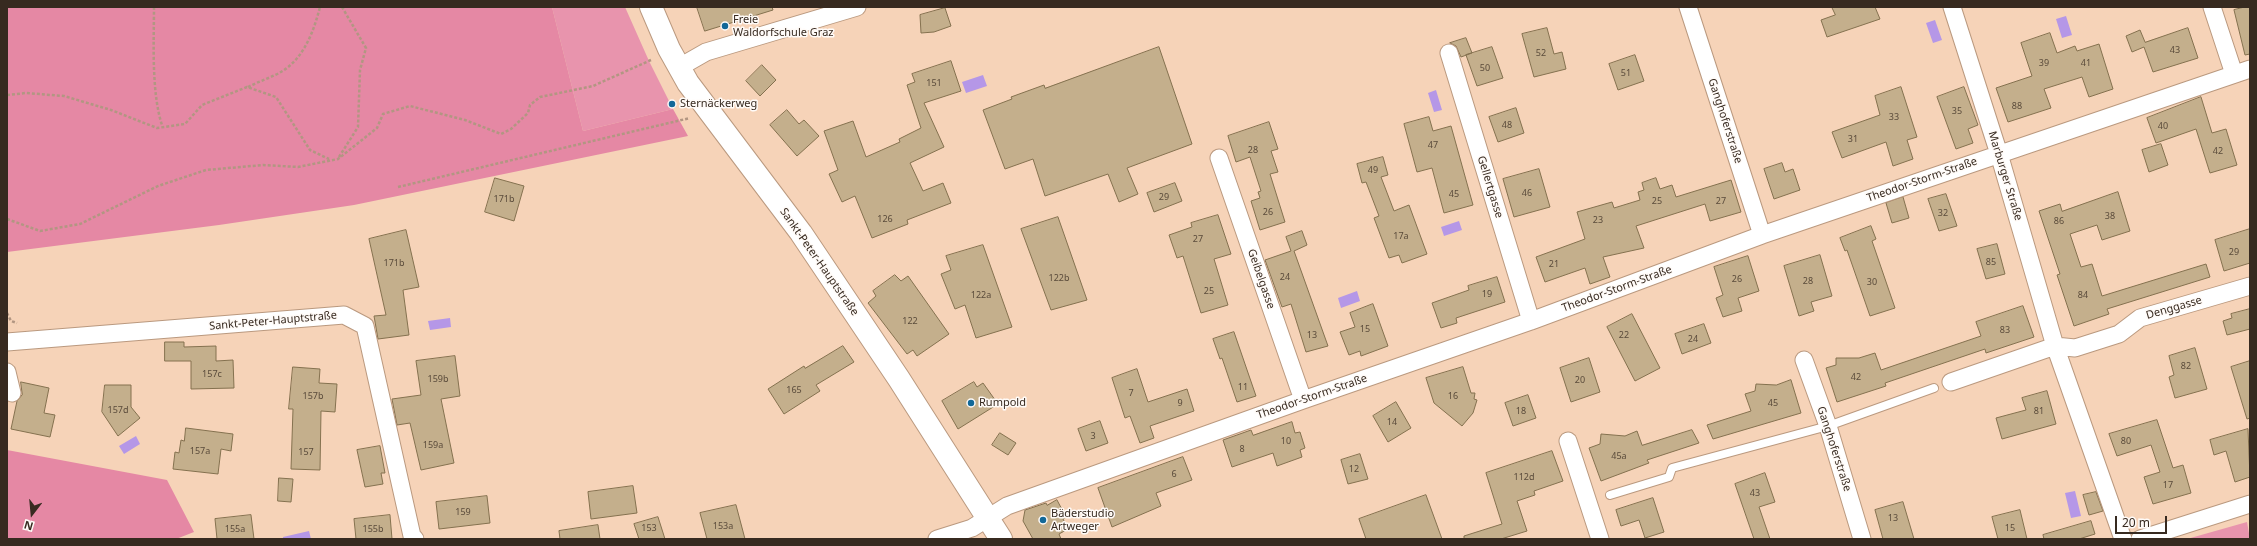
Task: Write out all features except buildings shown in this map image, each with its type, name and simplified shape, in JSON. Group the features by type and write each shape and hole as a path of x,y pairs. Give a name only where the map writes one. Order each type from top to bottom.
{"main road":[{"name":"Sankt-Peter-Hauptstraße","path":"651,7 678,68 708,112 801,233 899,379 1001,539"}],"street":[{"path":"678,68 706,52 857,7"},
{"name":"Ganghoferstraße","path":"1688,7 1762,235"},
{"name":"Marburger Straße","path":"1952,7 1999,154 2055,346 2123,539"},
{"path":"2212,7 2242,72"},
{"name":"Gellertgasse","path":"1449,53 1531,321"},
{"name":"Theodor-Storm-Straße","path":"988,518 1007,506 1303,400 1531,321 1762,235 2242,72"},
{"name":"Geibelgasse","path":"1219,158 1303,400"},
{"name":"Denggasse","path":"2055,346 2075,348 2119,334 2140,318 2250,286"},
{"name":"Sankt-Peter-Hauptstraße","path":"7,342 344,315 365,326 412,536 415,539"},
{"path":"1950,382 2055,346"},
{"name":"Ganghoferstraße","path":"1804,360 1828,426 1862,539"},
{"path":"7,372 12,393"},
{"path":"1568,441 1600,539"},
{"path":"2140,539 2250,504"},
{"path":"941,538 972,528 988,518"}],"lane":[{"path":"1610,494 1669,477 1672,468 1828,426 1934,388"}],"path":[{"path":"154,7 153,46 155,81 163,128"},
{"path":"7,95 26,93 64,96 111,110 157,128 185,124 202,105 284,70 299,57 315,27 320,7"},
{"path":"338,159 358,127 360,70 366,48 342,7"},
{"path":"7,219 40,231 53,229 80,224 158,186 206,170 262,165 298,167 338,159 377,128 383,114 410,106 465,120 501,134 511,129 528,113 530,105 540,97 593,86 650,60"},
{"path":"247,87 276,97 310,150 327,160 338,159"},
{"path":"398,187 676,123"}],"shaded area":[{"path":"7,7 552,7 583,131 673,109 688,136 354,205 219,225 7,252"},
{"path":"552,7 625,7 649,61 673,109 583,131"},
{"path":"2066,16 2072,35 2062,38 2056,19"},
{"path":"1935,20 1942,40 1933,43 1926,23"},
{"path":"983,75 987,86 966,93 962,82"},
{"path":"1436,90 1442,110 1434,112 1428,93"},
{"path":"1459,221 1462,230 1444,236 1441,227"},
{"path":"1357,291 1360,301 1341,308 1338,298"},
{"path":"450,318 451,327 430,330 428,321"},
{"path":"136,436 140,444 124,454 119,446"},
{"path":"7,450 167,480 194,532 176,539 7,539"},
{"path":"2075,491 2081,516 2071,518 2065,493"},
{"path":"2247,522 2250,539 2187,539"},
{"path":"309,531 311,539 283,539 283,537"}],"place":[{"name":"Freie Waldorfschule Graz","path":"725,26"},
{"name":"Sternäckerweg","path":"672,104"},
{"name":"Rumpold","path":"971,403"},
{"name":"Bäderstudio Artweger","path":"1043,520"}]}
